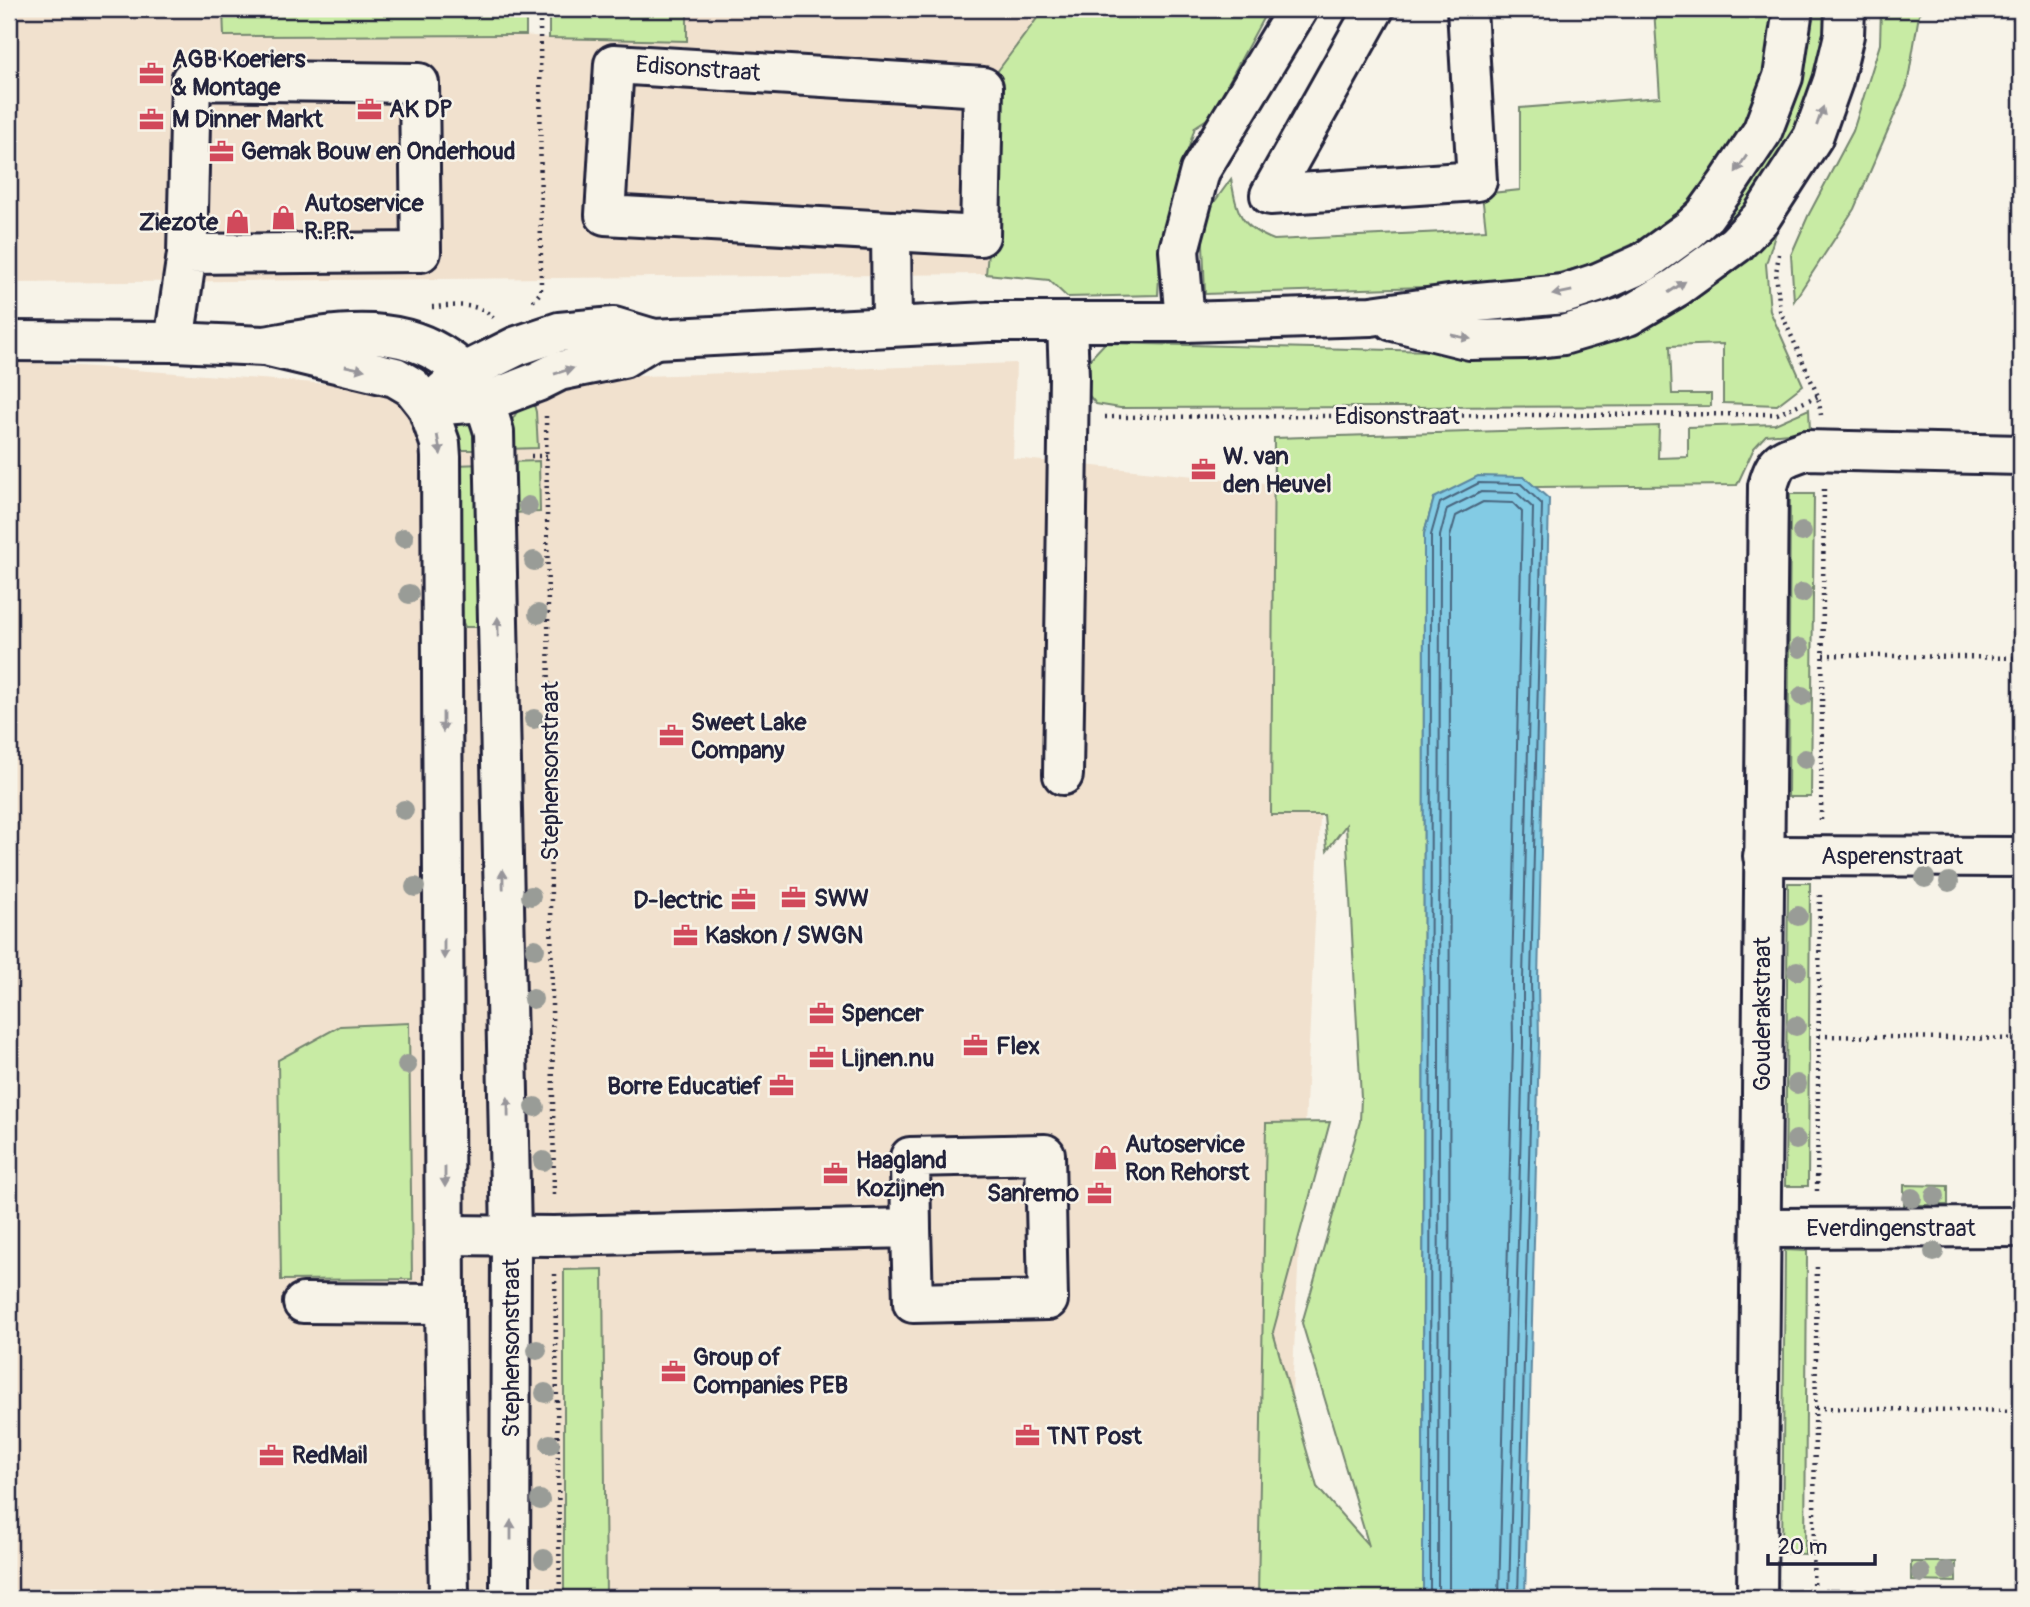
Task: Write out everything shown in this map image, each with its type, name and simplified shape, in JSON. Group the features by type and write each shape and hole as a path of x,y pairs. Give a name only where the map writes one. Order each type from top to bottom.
{"street":[{"path":"1185,322 1179,250 1200,171 1298,9"},
{"path":"1374,9 1270,195 1477,181 1467,9"},
{"path":"475,387 517,346 559,332 614,327 654,339 988,322 1185,322 1371,316 1456,304 1564,294 1643,263 1689,230 1704,215 1762,132 1783,77 1793,9"},
{"path":"1371,316 1470,340 1525,339 1563,335 1628,316 1677,288 1736,244 1760,219 1813,137 1833,81 1844,35 1845,9"},
{"name":"Edisonstraat","path":"614,64 983,87 980,236 891,231 605,215 614,64"},
{"path":"174,342 187,254 191,80 419,83 421,252 187,254"},
{"path":"891,231 892,326"},
{"path":"1063,775 1067,323"},
{"path":"265,346 321,336 382,334 414,341 435,351 475,387"},
{"path":"427,406 475,387 537,382 559,371 623,358 654,339"},
{"path":"9,341 174,342 265,346 395,377 412,387 427,406 440,443 449,1598"},
{"name":"Stephensonstraat","path":"475,387 494,432 511,1235 510,1598"},
{"path":"1815,450 2021,455"},
{"name":"Gouderakstraat","path":"1757,1598 1768,486 1773,468 1784,458 1815,450"},
{"path":"442,677 499,678"},
{"name":"Asperenstraat","path":"1763,856 2021,857"},
{"path":"1045,1154 1048,1300 913,1303 911,1228 910,1157 1045,1154"},
{"name":"Everdingenstraat","path":"1761,1228 2021,1227"},
{"name":"Stephensonstraat","path":"554,1236 911,1228"},
{"path":"446,1235 554,1236"},
{"path":"303,1303 445,1304"}],"path":[{"path":"526,307 541,292 540,9"},
{"path":"1780,251 1776,273 1780,310 1818,396 1823,426 1815,450 1823,654 1813,1598"},
{"name":"Stephensonstraat","path":"537,382 548,425 554,1236 560,1598"},
{"name":"Edisonstraat","path":"1067,418 1777,414 1818,396"},
{"path":"1823,654 2021,658"},
{"path":"1819,1036 2021,1039"},
{"path":"1815,1408 2021,1411"}],"shaded area":[{"path":"9,9 223,9 225,36 526,35 549,38 686,41 687,9 1044,9 997,72 996,216 991,220 986,274 9,283"},
{"path":"9,361 359,386 1016,363 1013,458 1336,490 1282,1598 9,1598"}],"green space":[{"path":"223,9 526,9 526,35 224,36"},
{"path":"549,9 687,9 687,41 549,38"},
{"path":"1044,9 1268,9 1210,117 1195,127 1161,241 1158,295 1067,297 1049,280 986,274 991,220 996,215 997,72"},
{"path":"1654,9 1779,9 1760,103 1730,157 1685,206 1640,241 1584,266 1518,284 1205,294 1202,219 1231,179 1235,201 1242,217 1254,230 1274,240 1486,230 1482,194 1520,190 1520,108 1660,97"},
{"path":"1806,9 1833,9 1798,138 1760,193 1714,242 1639,290 1565,315 1481,324 1421,318 1561,303 1710,219"},
{"path":"1881,9 1920,9 1907,86 1854,209 1794,301 1791,255 1808,216 1853,131 1880,44"},
{"path":"1783,210 1766,264 1770,311 1803,385 1777,405 1723,403 1723,344 1670,346 1672,394 1711,394 1711,406 1120,408 1096,404 1087,393 1089,360 1105,343 1474,352 1559,345"},
{"path":"532,397 536,412 538,448 507,449 512,420"},
{"path":"1809,409 1810,431 1766,435 1754,448 1737,485 1535,487 1524,477 1434,498 1424,534 1423,1598 1258,1598 1266,1123 1330,1122 1273,1332 1317,1487 1369,1546 1302,1323 1360,1121 1361,1098 1346,825 1327,850 1324,815 1271,815 1274,438 1659,426 1658,458 1688,457 1688,427 1775,424"},
{"path":"474,413 482,450 455,450 456,424 462,414"},
{"path":"539,461 540,512 508,513 507,462"},
{"path":"483,464 484,627 465,627 455,605 455,465"},
{"path":"1790,494 1814,494 1811,797 1788,797"},
{"path":"1788,883 1810,883 1808,1186 1785,1186"},
{"path":"409,1023 412,1279 281,1280 278,1060 340,1026"},
{"path":"1904,1185 1948,1186 1948,1205 1904,1205"},
{"path":"1785,1250 1807,1251 1805,1554 1782,1553"},
{"path":"603,1269 606,1598 564,1598 564,1270"},
{"path":"1911,1562 1956,1562 1956,1582 1911,1581"}],"water":[{"path":"1478,476 1524,477 1549,499 1525,1598 1423,1598 1424,534 1434,498"}],"place":[{"name":"AGB Koeriers & Montage","path":"152,73"},
{"name":"AK DP","path":"369,109"},
{"name":"M Dinner Markt","path":"152,119"},
{"name":"Gemak Bouw en Onderhoud","path":"221,151"},
{"name":"Autoservice R.P.R.","path":"284,217"},
{"name":"Ziezote","path":"238,222"},
{"name":"W. van den Heuvel","path":"1203,470"},
{"name":"Sweet Lake Company","path":"671,736"},
{"name":"SWW","path":"794,898"},
{"name":"D-lectric","path":"743,900"},
{"name":"Kaskon / SWGN","path":"685,935"},
{"name":"Spencer","path":"821,1013"},
{"name":"Flex","path":"976,1046"},
{"name":"Lijnen.nu","path":"821,1058"},
{"name":"Borre Educatief","path":"782,1086"},
{"name":"Autoservice Ron Rehorst","path":"1105,1158"},
{"name":"Haagland Kozijnen","path":"836,1174"},
{"name":"Sanremo","path":"1099,1193"},
{"name":"Group of Companies PEB","path":"673,1371"},
{"name":"TNT Post","path":"1027,1436"},
{"name":"RedMail","path":"272,1455"}]}
